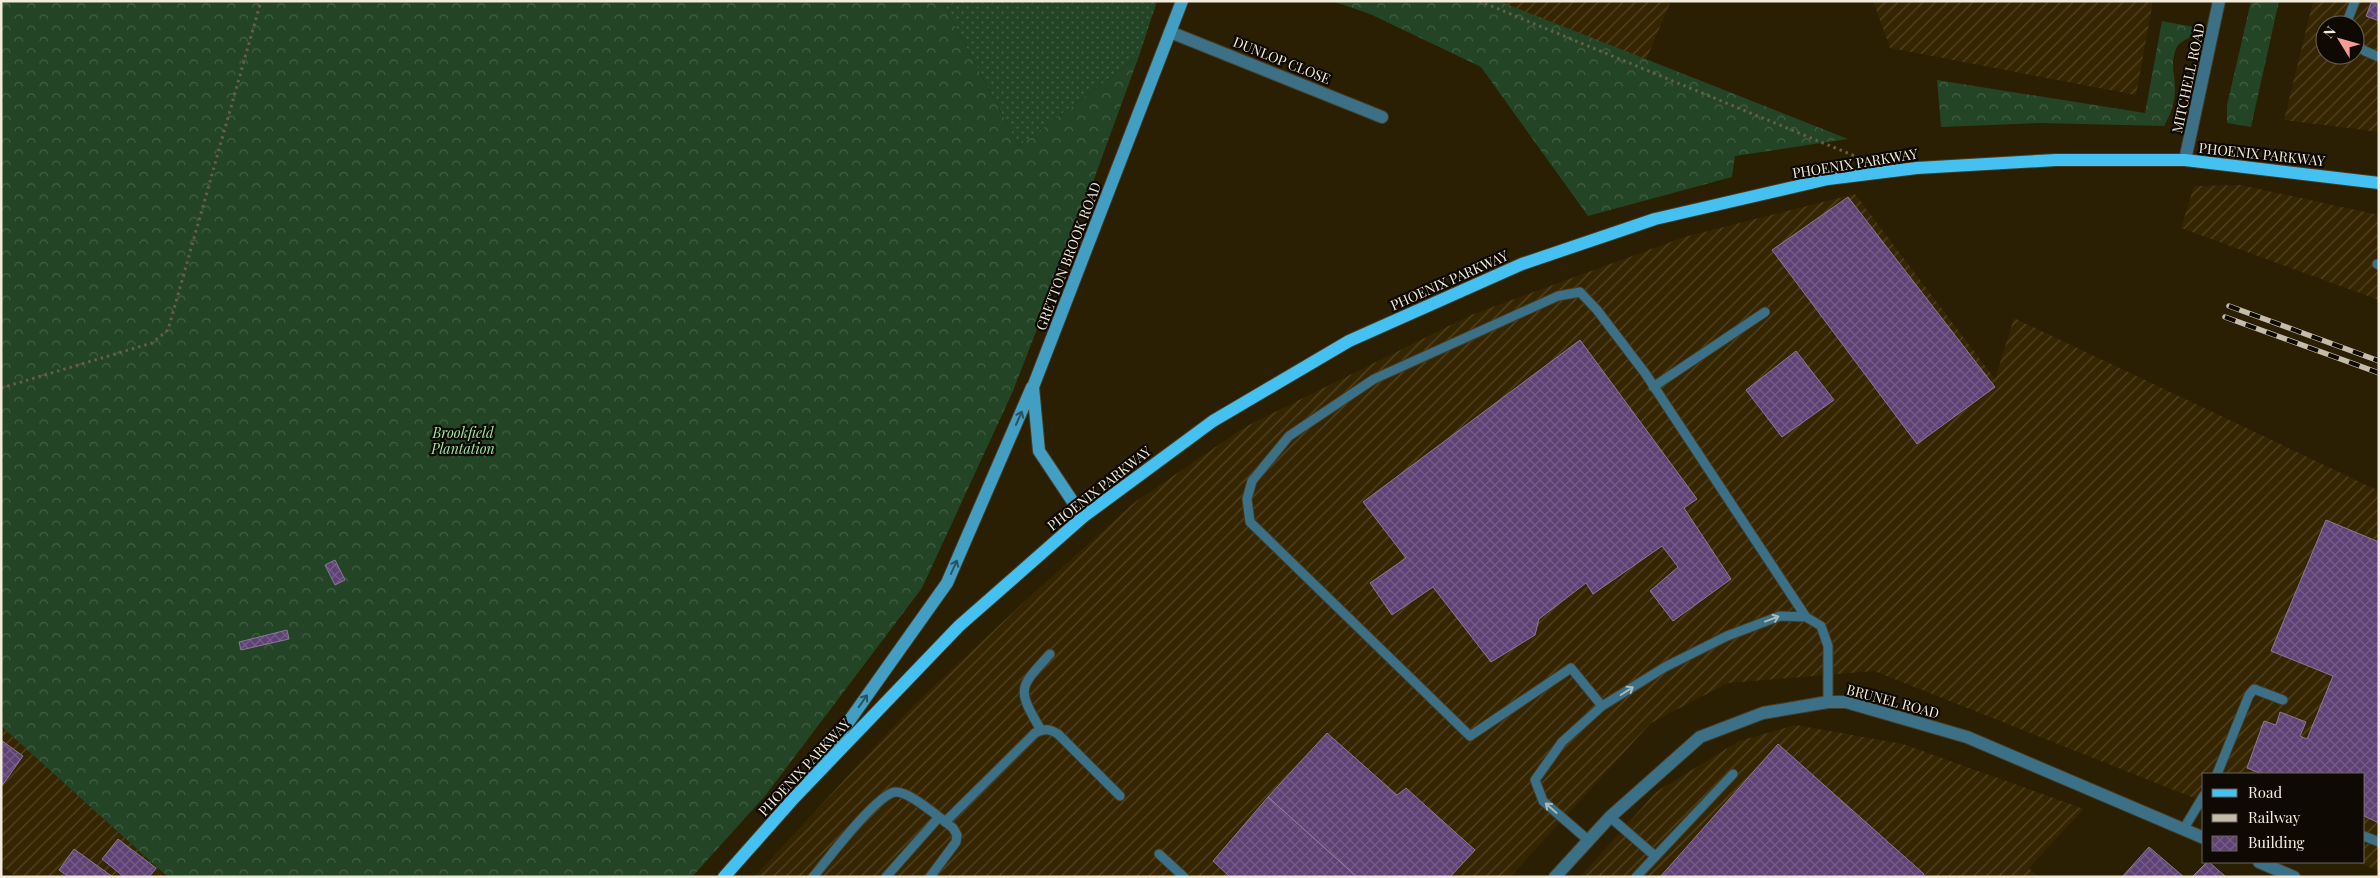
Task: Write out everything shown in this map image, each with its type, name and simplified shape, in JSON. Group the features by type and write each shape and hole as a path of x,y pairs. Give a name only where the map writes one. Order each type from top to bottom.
{"main road":[{"name":"PHOENIX PARKWAY","path":"724,877 794,798 959,626 1083,517 1213,421 1349,341 1522,264 1655,218 1828,179 1917,168 2056,160 2186,160 2379,183"}],"street":[{"name":"GRETTON BROOK ROAD","path":"1083,517 1039,452 1033,387 1182,1"},
{"name":"MITCHELL ROAD","path":"2186,160 2219,1"},
{"name":"DUNLOP CLOSE","path":"1170,32 1382,117"},
{"path":"794,798 946,583 1033,387"},
{"name":"BRUNEL ROAD","path":"1555,877 1610,817 1700,737 1763,713 1828,702 1846,702 1967,738 2202,837"},
{"path":"2260,863 2260,877"},
{"path":"2262,863 2294,877"}],"lane":[{"path":"2350,15 2355,1"},
{"path":"2365,51 2379,57"},
{"path":"1602,706 1571,668 1470,736 1250,522 1247,499 1252,481 1289,436 1374,379 1558,296 1580,292 1613,330 1654,387 1806,617 1821,626 1828,646 1828,702"},
{"path":"1654,387 1765,312"},
{"path":"1588,840 1543,801 1535,780 1562,742 1602,706 1665,667 1727,636 1780,616 1806,617"},
{"path":"1041,730 1027,706 1023,694 1025,682 1050,654"},
{"path":"2217,773 2248,695 2254,689 2283,700"},
{"path":"886,877 942,820 1035,733 1041,730 1050,729 1058,734 1120,796"},
{"path":"1636,877 1733,774"},
{"path":"813,877 870,810 884,797 896,792 907,794 954,828 957,835 956,842 930,877"},
{"path":"2183,830 2202,798"},
{"path":"1610,817 1655,856"},
{"path":"2365,836 2379,842"},
{"path":"1159,854 1184,877"}],"path":[{"path":"1,388 152,343 168,330 261,1"},
{"path":"1479,1 1864,160"}],"shaded area":[{"path":"1492,1 1671,1 1645,62"},
{"path":"1873,1 2153,1 2136,95 1890,48"},
{"path":"2313,1 2379,1 2379,132 2284,120"},
{"path":"2241,185 2379,215 2379,300 2181,228 2194,186"},
{"path":"1855,194 1995,379 2014,318 2379,491 2379,871 2359,863 2365,863 2365,773 2202,773 2202,801 1874,671 1728,683 1651,723 1510,877 754,877 913,706 1038,589 1135,502 1245,427 1471,315 1684,237"},
{"path":"1796,725 1903,744 2084,809 2029,868 2038,877 1580,877 1656,792 1739,741"},
{"path":"1,726 163,872 160,877 16,877 1,866"}],"green space":[{"name":"Brookfield Plantation","path":"1,1 942,1 1019,146 1139,56 1078,223 1013,391 922,588 765,796 692,877 168,877 1,726"},
{"path":"942,1 1157,1 1139,56 1019,146"},
{"path":"1332,1 1499,1 1848,139 1735,156 1732,177 1588,216 1481,67 1370,14"},
{"path":"2251,1 2279,1 2251,127 2227,123 2227,105"},
{"path":"2162,21 2199,28 2194,35 2178,46 2174,54 2174,99 2171,113 2164,126 2041,123 1941,127 1937,80 2145,113"}],"building":[{"path":"2372,1 2379,1 2379,21 2366,16"},
{"path":"1848,197 1995,387 1917,444 1772,250"},
{"path":"1580,340 1697,499 1684,508 1731,579 1673,621 1650,591 1678,567 1662,546 1593,594 1586,583 1539,619 1535,635 1491,662 1433,587 1392,615 1370,583 1406,558 1363,502"},
{"path":"1796,351 1834,400 1782,437 1746,390"},
{"path":"2326,520 2379,542 2379,823 2365,816 2365,773 2260,773 2247,768 2264,721 2276,725 2280,712 2306,722 2300,736 2307,739 2333,676 2271,651"},
{"path":"335,560 345,580 335,585 325,565"},
{"path":"287,630 289,639 241,650 239,642"},
{"path":"1327,733 1397,795 1406,788 1475,850 1450,877 1357,877 1268,797"},
{"path":"1,740 23,756 1,787"},
{"path":"1778,744 1924,874 1922,877 1660,877"},
{"path":"1268,797 1357,877 1230,877 1213,861"},
{"path":"118,839 156,868 149,877 124,877 102,859"},
{"path":"2149,847 2184,877 2122,877"},
{"path":"74,849 113,877 69,877 59,870"},
{"path":"2206,863 2210,863 2226,877 2192,877"}],"railway":[{"path":"2229,306 2379,361"},
{"path":"2225,317 2379,373"}]}
